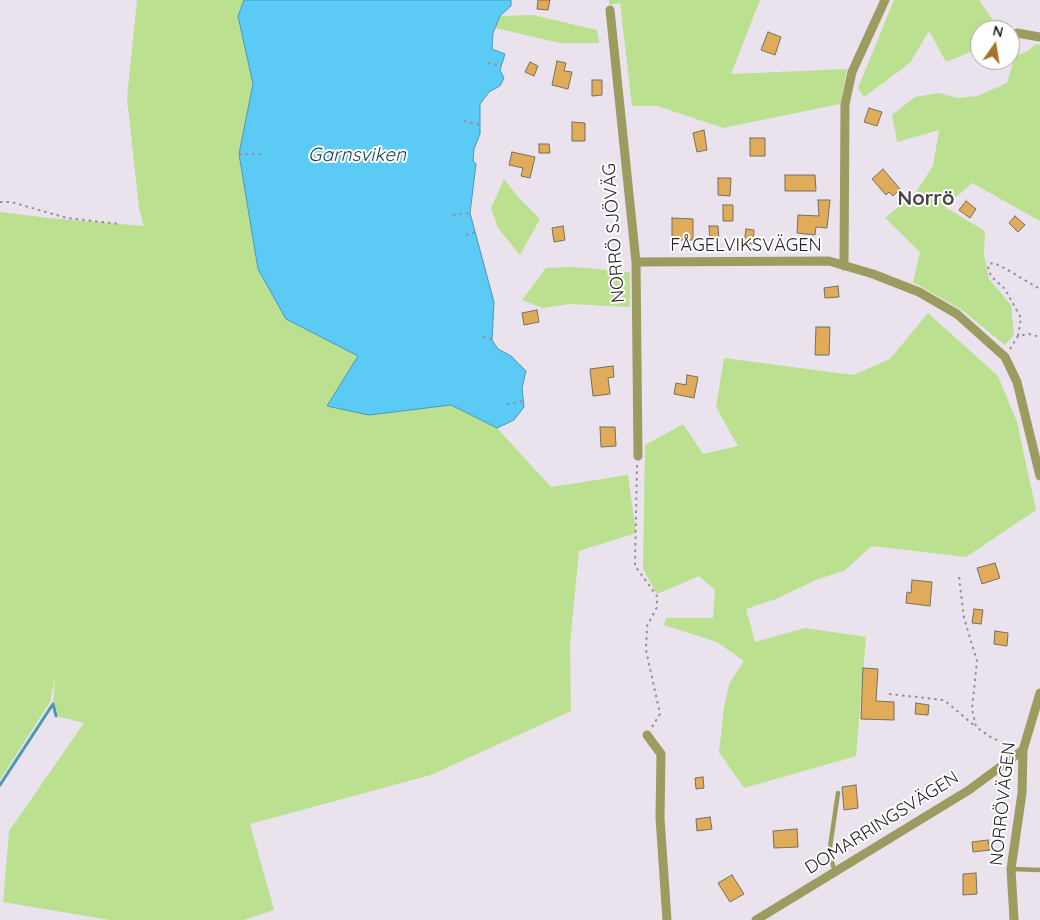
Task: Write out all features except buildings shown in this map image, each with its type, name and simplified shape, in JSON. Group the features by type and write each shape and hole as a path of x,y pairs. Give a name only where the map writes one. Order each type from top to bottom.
{"street":[{"path":"844,266 845,104 852,72 885,0"},
{"name":"NORRÖ SJÖVÄG","path":"610,10 636,262 638,456"},
{"path":"1020,34 1040,37"},
{"name":"FÅGELVIKSVÄGEN","path":"636,262 829,262 873,274 919,292 957,314 1005,357 1017,382 1040,476"},
{"name":"NORRÖVÄGEN","path":"1014,920 1011,868 1022,793 1023,750 1040,693"},
{"path":"647,735 661,754 660,818 667,920"},
{"name":"DOMARRINGSVÄGEN","path":"756,920 969,790 1023,750"}],"lane":[{"path":"835,871 829,854 838,793"},
{"path":"1011,868 1040,870"}],"path":[{"path":"488,62 501,66"},
{"path":"464,120 480,125"},
{"path":"239,154 262,154"},
{"path":"0,202 11,202 67,218 120,224"},
{"path":"453,214 470,213"},
{"path":"466,235 475,232"},
{"path":"1006,361 1012,344 1018,336 1020,318 1005,289 992,277 988,270 989,264 994,263 1040,289"},
{"path":"1018,336 1029,334 1040,337"},
{"path":"483,337 492,340"},
{"path":"507,404 524,401"},
{"path":"638,456 635,566 657,596 657,607 647,626 646,650 660,714 647,735"},
{"path":"959,577 964,618 977,661 972,709 976,727"},
{"path":"889,694 944,700 992,738 1023,750"}],"green space":[{"path":"137,0 244,0 238,16 253,84 239,154 258,269 286,319 358,356 369,415 451,405 497,428 551,487 628,475 636,533 579,551 570,644 571,711 431,775 250,824 274,910 244,920 110,920 3,902 9,831 84,723 56,716 53,704 55,677 50,702 0,780 0,212 144,226 139,208 127,98"},
{"path":"609,0 760,0 731,74 847,69 840,104 723,128 657,106 632,106 620,3 609,5"},
{"path":"894,0 979,0 993,20 970,20 970,52 946,62 929,31 910,63 864,97 858,88"},
{"path":"533,15 597,30 599,43 560,43 495,28 500,16"},
{"path":"1036,44 1040,45 1040,221 972,183 945,207 985,231 984,254 989,279 1011,305 1014,335 1005,345 962,310 913,282 920,252 885,218 916,192 933,166 939,130 897,142 892,115 915,97 939,93 958,98 977,96 1007,83 1011,70 1020,70 1020,54"},
{"path":"504,179 518,197 540,219 520,255 498,228 491,208"},
{"path":"574,267 630,272 630,307 570,304 543,308 522,300 546,268"},
{"path":"928,313 998,376 1017,422 1036,510 966,557 872,546 844,571 818,579 776,599 746,609 755,642 805,628 866,637 856,756 744,788 719,752 729,684 744,661 717,642 664,625 666,618 713,618 715,590 699,576 657,594 643,569 645,445 683,424 703,454 738,446 716,407 724,358 853,375 890,359"}],"water":[{"name":"Garnsviken","path":"244,0 511,0 511,6 500,16 493,33 492,49 505,54 500,70 504,78 500,86 489,92 480,104 480,134 474,149 473,161 476,164 470,213 494,302 492,340 498,349 511,356 526,371 522,388 524,407 514,420 497,428 451,405 369,415 327,406 358,356 286,319 258,269 239,154 253,84 238,16"}],"waterway":[{"path":"0,785 53,704 56,716"}],"district":[{"name":"Norrö","path":"926,199"}]}
